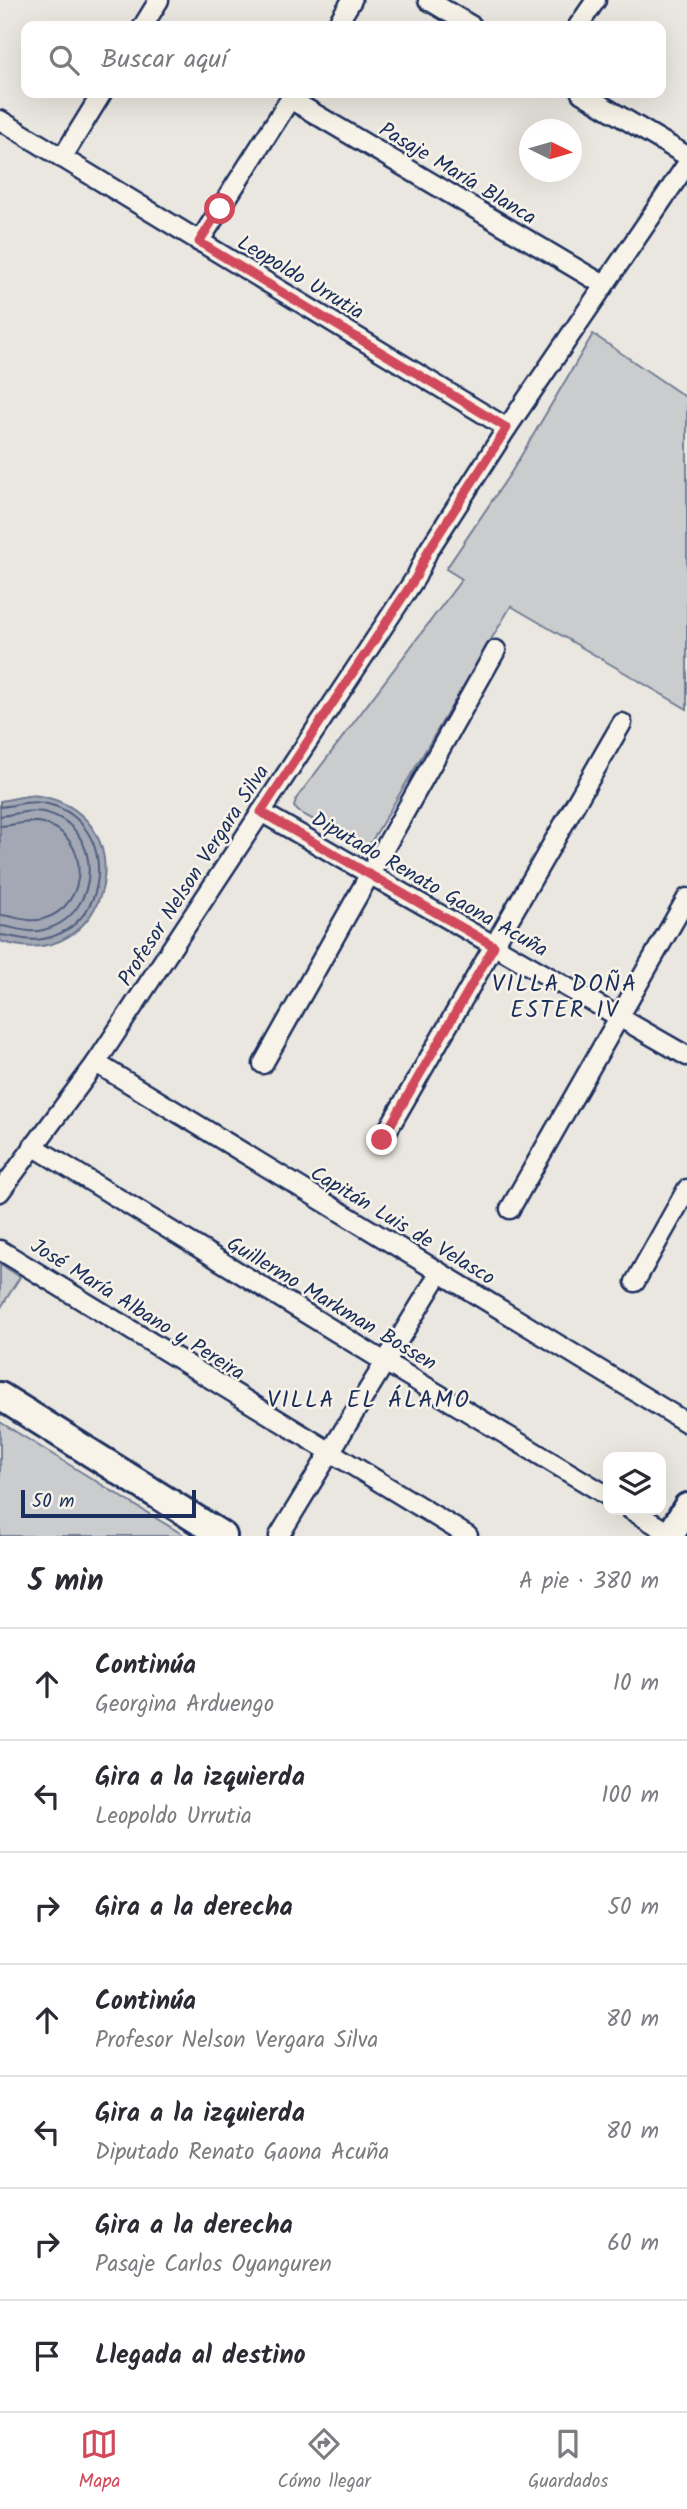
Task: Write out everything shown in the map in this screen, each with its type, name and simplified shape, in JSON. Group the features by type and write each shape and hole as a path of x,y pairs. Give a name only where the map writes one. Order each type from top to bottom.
{"street":[{"path":"146,21 159,0"},
{"path":"339,21 352,0"},
{"path":"428,0 464,21"},
{"path":"581,21 596,0"},
{"path":"62,158 99,98"},
{"path":"199,242 291,98"},
{"name":"Pasaje María Blanca","path":"295,98 604,285"},
{"path":"588,98 686,164"},
{"name":"Leopoldo Urrutia","path":"0,120 507,428"},
{"name":"Profesor Nelson Vergara Silva","path":"0,1192 96,1063 416,577 428,551 507,428 686,164"},
{"path":"263,1064 496,650"},
{"path":"382,1140 622,723"},
{"name":"Diputado Renato Gaona Acuña","path":"261,812 687,1056"},
{"path":"510,1209 687,898"},
{"name":"Capitán Luis de Velasco","path":"96,1063 687,1423"},
{"name":"Guillermo Markman Bossen","path":"33,1146 603,1493"},
{"path":"635,1282 687,1189"},
{"name":"José María Albano y Pereira","path":"0,1250 468,1536"},
{"path":"279,1536 439,1274"},
{"path":"0,1396 223,1536"},
{"path":"639,1515 670,1535 687,1507"}],"shaded area":[{"path":"593,334 687,398 687,709 511,606 367,849 299,812 294,807 296,799 462,579 446,569 512,471"},
{"path":"0,1264 20,1277 0,1309"},
{"path":"0,1422 185,1536 0,1536"}],"water":[{"path":"32,795 69,807 93,829 104,857 103,887 91,915 69,936 38,946 0,941 0,801"}],"district":[{"name":"VILLA DOÑA ESTER IV","path":"565,996"},
{"name":"VILLA EL ÁLAMO","path":"369,1399"}],"route":[{"path":"220,209 199,242 507,428 428,551 416,577 261,812 494,946 382,1140"}]}
